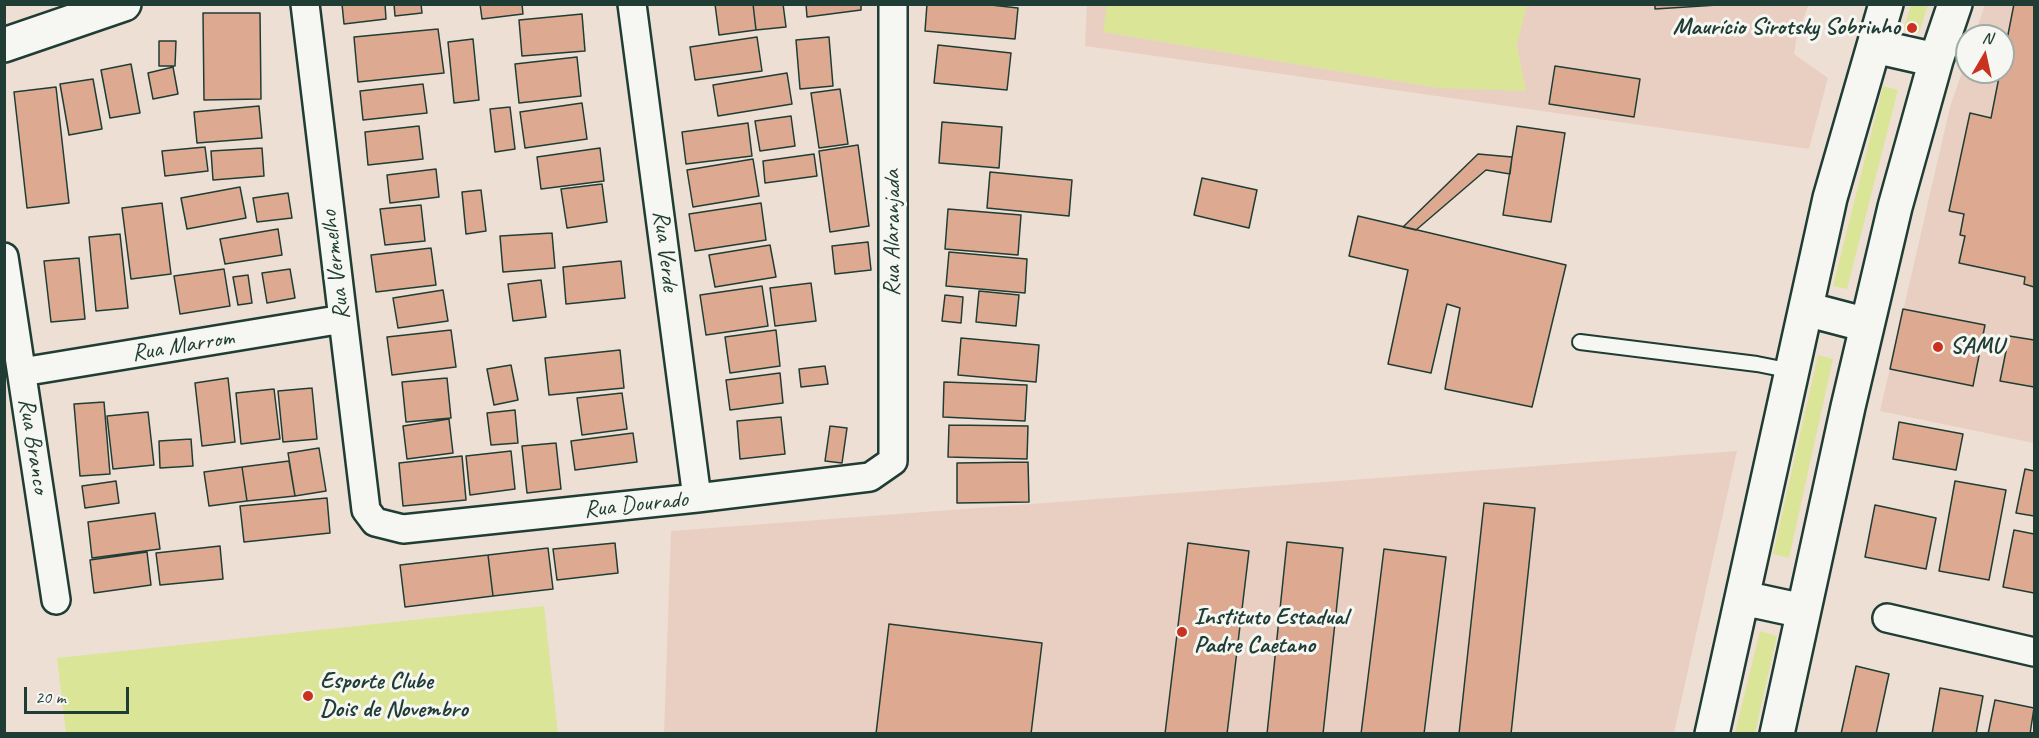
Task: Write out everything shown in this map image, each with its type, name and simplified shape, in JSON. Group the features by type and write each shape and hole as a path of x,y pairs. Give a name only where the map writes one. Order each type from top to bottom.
{"street":[{"path":"4,45 124,4"},
{"name":"Rua Vermelho","path":"305,4 366,510 375,522"},
{"name":"Rua Verde","path":"632,4 697,498"},
{"name":"Rua Alaranjada","path":"893,4 893,461"},
{"path":"1712,734 1830,198 1886,4"},
{"path":"1777,734 1895,207 1936,60 1955,4"},
{"path":"1874,46 1936,60"},
{"name":"Rua Branco","path":"4,257 56,600"},
{"path":"1806,309 1867,326"},
{"name":"Rua Marrom","path":"22,372 343,319"},
{"name":"Rua Dourado","path":"375,522 403,529 697,498 870,477 893,461"},
{"path":"1743,598 1803,611"},
{"path":"1887,618 2034,652"}],"lane":[{"path":"1580,342 1757,364 1792,371"}],"shaded area":[{"path":"1809,4 1797,35 1794,54 1828,78 1809,149 1085,46 1087,5"},
{"path":"1985,5 2034,5 2034,443 1880,411 1950,107 1958,84 2015,84 2015,24 1978,24"},
{"name":"Instituto Estadual Padre Caetano","path":"1737,451 1674,733 664,734 671,531"}],"green space":[{"path":"1107,5 1527,5 1517,45 1526,91 1439,88 1103,32"},
{"path":"1911,5 1928,5 1919,33 1903,30"},
{"path":"1883,86 1898,90 1847,289 1833,286"},
{"path":"1818,355 1833,359 1789,558 1773,554"},
{"name":"Esporte Clube Dois de Novembro","path":"544,606 558,733 66,733 57,658"},
{"path":"1760,631 1777,636 1755,733 1735,733"}],"building":[{"path":"342,4 385,4 386,19 344,24"},
{"path":"394,4 421,4 422,13 395,16"},
{"path":"480,4 522,4 523,14 482,19"},
{"path":"715,4 753,4 756,30 719,35"},
{"path":"753,4 783,4 786,27 756,30"},
{"path":"806,4 861,4 861,10 807,17"},
{"path":"927,4 982,4 1018,8 1015,39 925,31"},
{"path":"1655,4 1733,4 1655,9"},
{"path":"2014,4 2034,4 2034,287 2024,284 2025,277 1959,263 1965,236 1960,235 1964,214 1949,211 1970,113 1991,118 1998,84 2015,84 2015,24 2010,24"},
{"path":"203,13 260,13 261,99 204,100"},
{"path":"582,14 585,51 522,56 519,20"},
{"path":"438,29 444,73 358,82 354,37"},
{"path":"757,37 762,71 695,80 690,47"},
{"path":"829,37 833,86 800,89 796,40"},
{"path":"473,39 479,100 454,103 448,42"},
{"path":"159,41 176,41 175,66 159,66"},
{"path":"938,45 1011,53 1007,90 934,83"},
{"path":"577,57 581,96 519,103 515,64"},
{"path":"131,64 140,113 110,118 101,70"},
{"path":"1555,66 1640,79 1634,117 1549,104"},
{"path":"173,67 178,94 153,99 148,73"},
{"path":"787,73 792,104 718,116 713,85"},
{"path":"93,79 102,129 69,135 60,84"},
{"path":"423,84 427,113 363,120 360,91"},
{"path":"56,87 69,203 27,208 14,92"},
{"path":"840,89 848,144 819,148 811,93"},
{"path":"582,103 587,139 525,148 520,112"},
{"path":"259,106 262,138 197,143 194,112"},
{"path":"510,107 515,149 495,152 490,109"},
{"path":"791,116 795,146 760,151 755,121"},
{"path":"942,122 1002,127 999,168 939,163"},
{"path":"748,123 752,156 686,164 682,132"},
{"path":"419,126 423,159 368,165 365,132"},
{"path":"1517,126 1565,133 1551,222 1503,215"},
{"path":"858,145 869,226 830,232 819,151"},
{"path":"205,147 208,171 165,176 162,151"},
{"path":"262,148 264,176 213,180 211,151"},
{"path":"600,148 604,181 541,189 537,157"},
{"path":"814,154 817,176 765,183 763,161"},
{"path":"1478,154 1512,157 1510,174 1486,170 1416,230 1403,227"},
{"path":"753,159 759,196 693,207 687,170"},
{"path":"436,169 439,197 390,203 387,175"},
{"path":"990,172 1072,180 1069,216 987,208"},
{"path":"1202,178 1257,190 1249,228 1194,215"},
{"path":"602,184 607,222 567,228 561,189"},
{"path":"240,187 246,218 187,229 181,198"},
{"path":"481,190 486,231 466,234 462,192"},
{"path":"288,193 292,218 257,222 253,198"},
{"path":"162,203 171,274 131,279 122,208"},
{"path":"761,203 766,240 695,251 689,214"},
{"path":"421,205 425,241 385,245 380,209"},
{"path":"948,209 1021,215 1018,255 945,249"},
{"path":"1358,216 1566,265 1532,407 1445,389 1460,308 1447,304 1431,373 1388,364 1408,270 1349,256"},
{"path":"278,229 282,255 225,264 220,239"},
{"path":"552,233 555,268 503,272 500,236"},
{"path":"120,234 128,308 96,311 89,237"},
{"path":"868,242 871,270 835,274 832,246"},
{"path":"770,245 776,277 715,287 709,255"},
{"path":"431,248 436,285 376,292 371,255"},
{"path":"949,252 1027,259 1025,293 946,286"},
{"path":"79,258 85,319 51,322 44,261"},
{"path":"621,261 625,298 566,304 563,267"},
{"path":"224,269 230,306 180,314 174,276"},
{"path":"290,269 295,298 267,303 262,273"},
{"path":"248,275 252,303 238,305 233,277"},
{"path":"541,280 546,317 513,321 508,284"},
{"path":"811,283 816,321 775,326 770,288"},
{"path":"762,286 768,326 706,335 700,295"},
{"path":"443,290 448,321 398,328 393,298"},
{"path":"979,291 1019,295 1016,326 976,322"},
{"path":"945,295 963,297 961,323 942,321"},
{"name":"SAMU","path":"1903,309 1985,325 1973,386 1890,369"},
{"path":"451,330 456,367 392,375 387,337"},
{"path":"776,330 780,366 730,373 725,337"},
{"path":"2009,336 2034,340 2034,387 2000,381"},
{"path":"961,338 1039,345 1036,382 958,375"},
{"path":"620,350 624,388 549,395 545,358"},
{"path":"511,365 518,400 494,405 487,369"},
{"path":"825,366 828,384 801,387 799,369"},
{"path":"780,373 783,403 730,410 726,380"},
{"path":"228,378 235,442 202,446 195,383"},
{"path":"447,378 451,418 406,422 402,382"},
{"path":"944,382 1027,385 1025,421 943,417"},
{"path":"312,388 317,439 283,442 278,391"},
{"path":"274,389 280,439 241,444 236,393"},
{"path":"622,393 627,429 582,435 577,398"},
{"path":"104,402 110,474 80,476 74,404"},
{"path":"515,410 518,443 491,445 487,413"},
{"path":"148,412 154,465 113,469 107,416"},
{"path":"781,417 785,454 740,459 737,421"},
{"path":"449,419 453,453 407,459 403,426"},
{"path":"1899,422 1963,434 1956,470 1893,459"},
{"path":"949,425 1028,426 1027,459 948,457"},
{"path":"830,426 847,428 842,463 825,461"},
{"path":"633,433 637,462 575,470 571,441"},
{"path":"191,439 193,466 160,468 159,441"},
{"path":"556,443 561,489 527,493 522,446"},
{"path":"319,448 326,491 295,496 288,453"},
{"path":"511,451 515,489 470,495 466,456"},
{"path":"462,456 466,500 403,506 399,463"},
{"path":"289,461 295,496 247,501 242,467"},
{"path":"1028,462 1029,502 957,503 957,463"},
{"path":"242,467 247,501 209,506 204,472"},
{"path":"2025,469 2034,471 2034,516 2016,513"},
{"path":"116,481 119,503 85,508 82,486"},
{"path":"1955,481 2006,490 1989,580 1939,571"},
{"path":"327,498 330,533 244,542 240,506"},
{"path":"1484,503 1535,508 1511,734 1459,734"},
{"path":"1875,505 1936,518 1926,569 1865,557"},
{"path":"155,513 160,549 92,558 88,522"},
{"path":"2014,530 2034,534 2034,593 2003,587"},
{"path":"1287,542 1343,548 1323,734 1267,734"},
{"path":"615,543 618,573 557,580 553,549"},
{"path":"1188,543 1249,551 1227,734 1165,734"},
{"path":"220,546 223,579 160,585 156,553"},
{"path":"548,548 553,589 493,596 488,555"},
{"path":"1384,549 1446,557 1424,734 1361,734"},
{"path":"147,552 151,585 94,593 90,560"},
{"path":"488,555 493,596 405,607 400,565"},
{"path":"889,624 1042,643 1031,734 876,734"},
{"path":"1856,666 1889,674 1876,734 1841,734"},
{"path":"1940,688 1983,696 1976,734 1932,734"},
{"path":"1995,700 2034,708 2030,734 1988,734"}],"place":[{"name":"Maurício Sirotsky Sobrinho","path":"1912,28"},
{"name":"SAMU","path":"1938,347"},
{"name":"Instituto Estadual Padre Caetano","path":"1182,632"},
{"name":"Esporte Clube Dois de Novembro","path":"308,696"}]}
